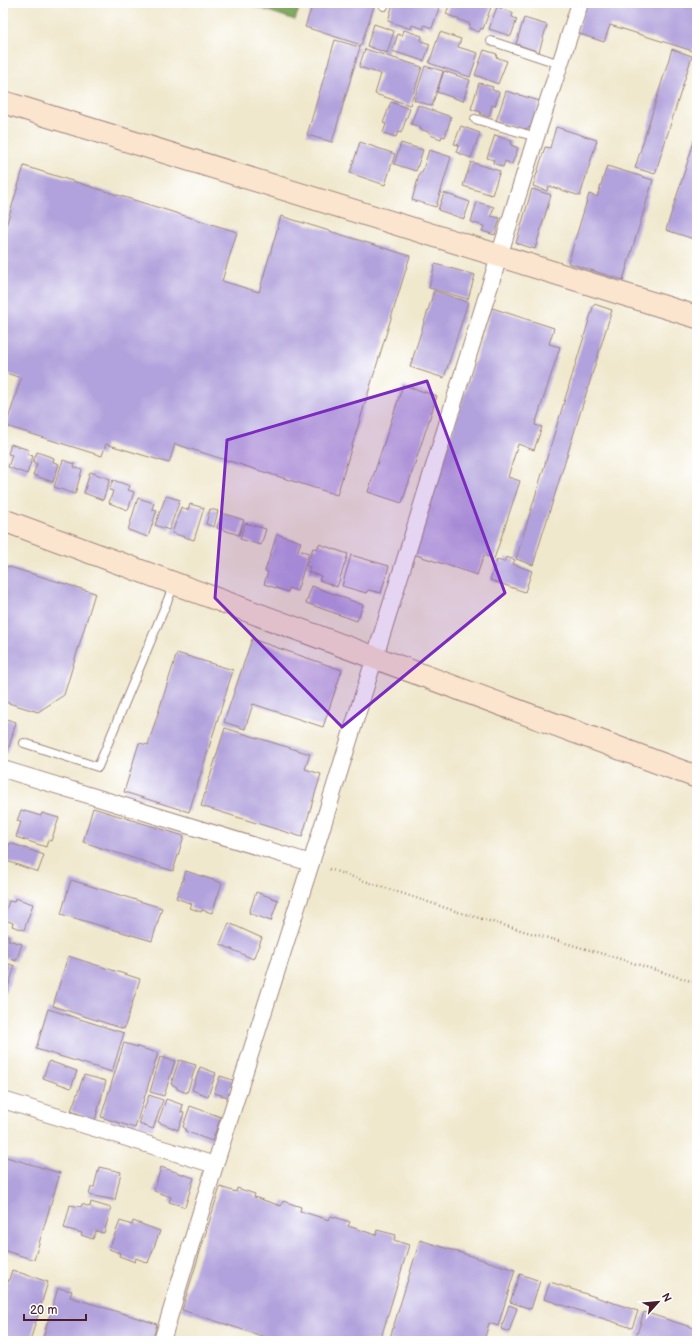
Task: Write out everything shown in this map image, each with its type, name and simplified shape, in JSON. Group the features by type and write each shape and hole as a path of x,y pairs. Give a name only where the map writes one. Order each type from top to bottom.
{"street":[{"path":"162,1341 215,1165 311,863 536,137 580,3"},
{"path":"3,102 697,317"},
{"path":"3,520 697,777"},
{"path":"3,769 311,863"},
{"path":"3,1100 215,1165"}],"lane":[{"path":"491,41 560,64"},
{"path":"474,119 536,137"},
{"path":"24,743 98,768 174,584"}],"path":[{"path":"311,863 458,912 697,983"}],"highlighted area":[{"path":"427,381 505,593 342,727 215,598 227,440"}],"green space":[{"path":"244,3 301,3 295,20"}],"building":[{"path":"313,3 375,3 361,45 305,27"},
{"path":"393,3 423,3 439,8 432,28 424,25 424,29 412,25 411,29 388,21"},
{"path":"450,3 480,3 491,7 483,29 481,28 479,32 469,28 470,24 446,14"},
{"path":"586,3 697,3 697,37 693,51 610,25 604,42 577,33"},
{"path":"497,7 513,13 512,17 517,19 511,36 489,29"},
{"path":"524,18 547,25 539,52 516,44"},
{"path":"374,24 394,31 387,53 367,46"},
{"path":"404,30 422,36 421,41 430,44 424,61 392,51 398,34 402,36"},
{"path":"440,32 461,39 458,47 478,53 470,77 429,63"},
{"path":"335,40 360,47 332,142 307,135"},
{"path":"365,49 422,67 410,105 375,94 381,74 359,67"},
{"path":"672,49 692,56 655,174 635,168"},
{"path":"484,50 497,54 496,57 507,61 498,84 475,75"},
{"path":"425,66 443,71 432,106 414,100"},
{"path":"444,71 470,80 463,101 437,92"},
{"path":"479,83 493,87 492,90 499,92 495,106 492,105 489,117 480,114 481,112 471,109"},
{"path":"506,91 540,101 532,126 523,130 496,121"},
{"path":"391,102 410,109 401,133 398,132 396,137 383,133 386,124 383,123"},
{"path":"418,105 451,117 445,137 442,136 441,139 430,135 431,133 411,124"},
{"path":"461,126 480,133 471,158 456,152 459,145 454,144"},
{"path":"556,127 597,140 580,196 549,186 547,191 533,186 545,147 550,148"},
{"path":"697,132 697,240 666,230"},
{"path":"495,135 512,141 511,145 518,148 512,164 505,161 503,167 493,163 494,160 487,158"},
{"path":"360,142 395,154 385,185 350,173"},
{"path":"401,143 423,150 416,171 394,164"},
{"path":"429,150 451,157 436,207 412,200 420,172 422,173"},
{"path":"471,162 500,171 492,195 463,186"},
{"path":"24,166 237,232 222,281 259,292 281,216 410,256 337,495 175,444 169,463 106,444 102,456 6,426 21,378 3,372 3,236"},
{"path":"607,166 653,180 623,280 568,263 589,194 597,197"},
{"path":"532,189 551,195 535,249 516,243"},
{"path":"444,193 470,202 464,219 438,210"},
{"path":"477,202 494,207 491,216 500,218 495,235 482,231 484,226 471,222"},
{"path":"435,264 475,275 468,299 429,288"},
{"path":"434,291 468,302 444,378 410,367"},
{"path":"594,304 612,310 533,565 516,559"},
{"path":"492,308 554,328 549,344 560,347 535,425 542,427 534,450 518,444 508,477 520,481 494,559 484,555 477,575 413,554"},
{"path":"403,385 437,396 402,503 368,492"},
{"path":"11,444 29,450 27,454 33,456 27,474 8,467 12,455 8,454"},
{"path":"37,452 54,458 53,462 59,464 53,482 33,475 37,464 33,462"},
{"path":"63,460 75,464 74,467 82,470 75,494 54,487"},
{"path":"90,472 110,479 103,500 84,493"},
{"path":"113,480 130,486 128,490 134,492 128,510 109,503 113,491 109,490"},
{"path":"166,496 180,500 169,530 155,525"},
{"path":"138,498 154,503 152,509 157,510 148,537 128,530"},
{"path":"190,504 204,508 194,540 172,533 181,507 188,510"},
{"path":"210,509 218,511 214,527 206,524"},
{"path":"222,513 244,520 239,535 217,528"},
{"path":"245,523 266,529 261,545 240,539"},
{"path":"277,534 301,542 298,550 309,553 297,591 289,588 288,592 264,584 268,572 265,571"},
{"path":"319,544 348,554 337,587 319,580 321,576 308,572 310,567 306,566 313,548 317,549"},
{"path":"351,555 389,566 381,593 368,590 366,593 342,586"},
{"path":"506,557 515,560 513,564 532,571 525,592 490,580 497,560 504,562"},
{"path":"3,565 95,593 64,695 38,712 5,702 3,707"},
{"path":"312,586 363,605 357,621 306,603"},
{"path":"252,639 342,670 323,727 253,704 245,729 224,722"},
{"path":"177,653 233,670 189,812 124,792 139,743 148,745"},
{"path":"3,718 16,722 7,754 3,753"},
{"path":"225,728 310,754 305,769 321,774 302,837 201,806"},
{"path":"93,808 184,836 173,871 83,842"},
{"path":"21,810 41,816 42,813 59,818 51,841 48,840 46,847 16,837 21,822 17,821"},
{"path":"10,843 44,855 38,872 4,860"},
{"path":"186,871 222,883 212,913 202,910 201,912 190,908 192,904 176,898"},
{"path":"71,880 162,908 152,941 61,914"},
{"path":"256,892 278,900 271,921 249,913"},
{"path":"15,898 33,904 24,930 12,926 13,923 3,919 9,901 14,902"},
{"path":"229,923 262,938 253,959 220,944"},
{"path":"3,934 9,936 8,940 22,944 16,961 3,956"},
{"path":"68,956 140,979 124,1029 53,1006"},
{"path":"3,962 15,966 6,994 3,993"},
{"path":"48,1009 124,1033 112,1072 36,1049"},
{"path":"124,1043 158,1053 135,1128 101,1117"},
{"path":"160,1057 175,1061 164,1096 150,1092"},
{"path":"179,1060 196,1065 187,1093 177,1089 177,1087 171,1084"},
{"path":"49,1061 77,1071 71,1088 43,1078"},
{"path":"200,1067 216,1073 208,1096 192,1090"},
{"path":"84,1075 106,1081 95,1120 71,1111"},
{"path":"220,1076 233,1080 228,1097 214,1093"},
{"path":"149,1095 163,1100 153,1129 139,1124"},
{"path":"166,1099 183,1105 181,1112 184,1113 178,1130 158,1122"},
{"path":"190,1106 221,1117 212,1141 185,1131 186,1129 183,1127"},
{"path":"3,1156 60,1173 34,1260 3,1250"},
{"path":"99,1167 121,1172 115,1200 89,1195 91,1187 94,1187"},
{"path":"161,1167 194,1178 185,1207 169,1202 171,1197 154,1191"},
{"path":"220,1187 236,1192 237,1188 255,1194 254,1197 281,1206 283,1201 301,1207 300,1211 329,1220 331,1216 350,1222 348,1226 376,1235 377,1230 396,1235 394,1240 409,1245 380,1341 277,1341 182,1310"},
{"path":"91,1202 111,1208 104,1233 96,1231 93,1239 81,1235 82,1233 64,1228 70,1205 81,1207 82,1204 90,1207"},
{"path":"120,1221 132,1225 133,1221 160,1231 148,1263 136,1258 135,1262 119,1256 120,1253 109,1249"},
{"path":"420,1240 515,1270 498,1326 489,1323 484,1341 389,1341"},
{"path":"12,1270 48,1282 30,1341 3,1341 3,1298"},
{"path":"520,1274 540,1281 531,1309 510,1302"},
{"path":"550,1282 638,1311 632,1328 544,1299"},
{"path":"58,1288 72,1291 70,1297 157,1324 152,1341 42,1341"},
{"path":"509,1305 517,1308 509,1332 501,1329"},
{"path":"644,1312 697,1329 697,1341 648,1341 636,1337"}]}
